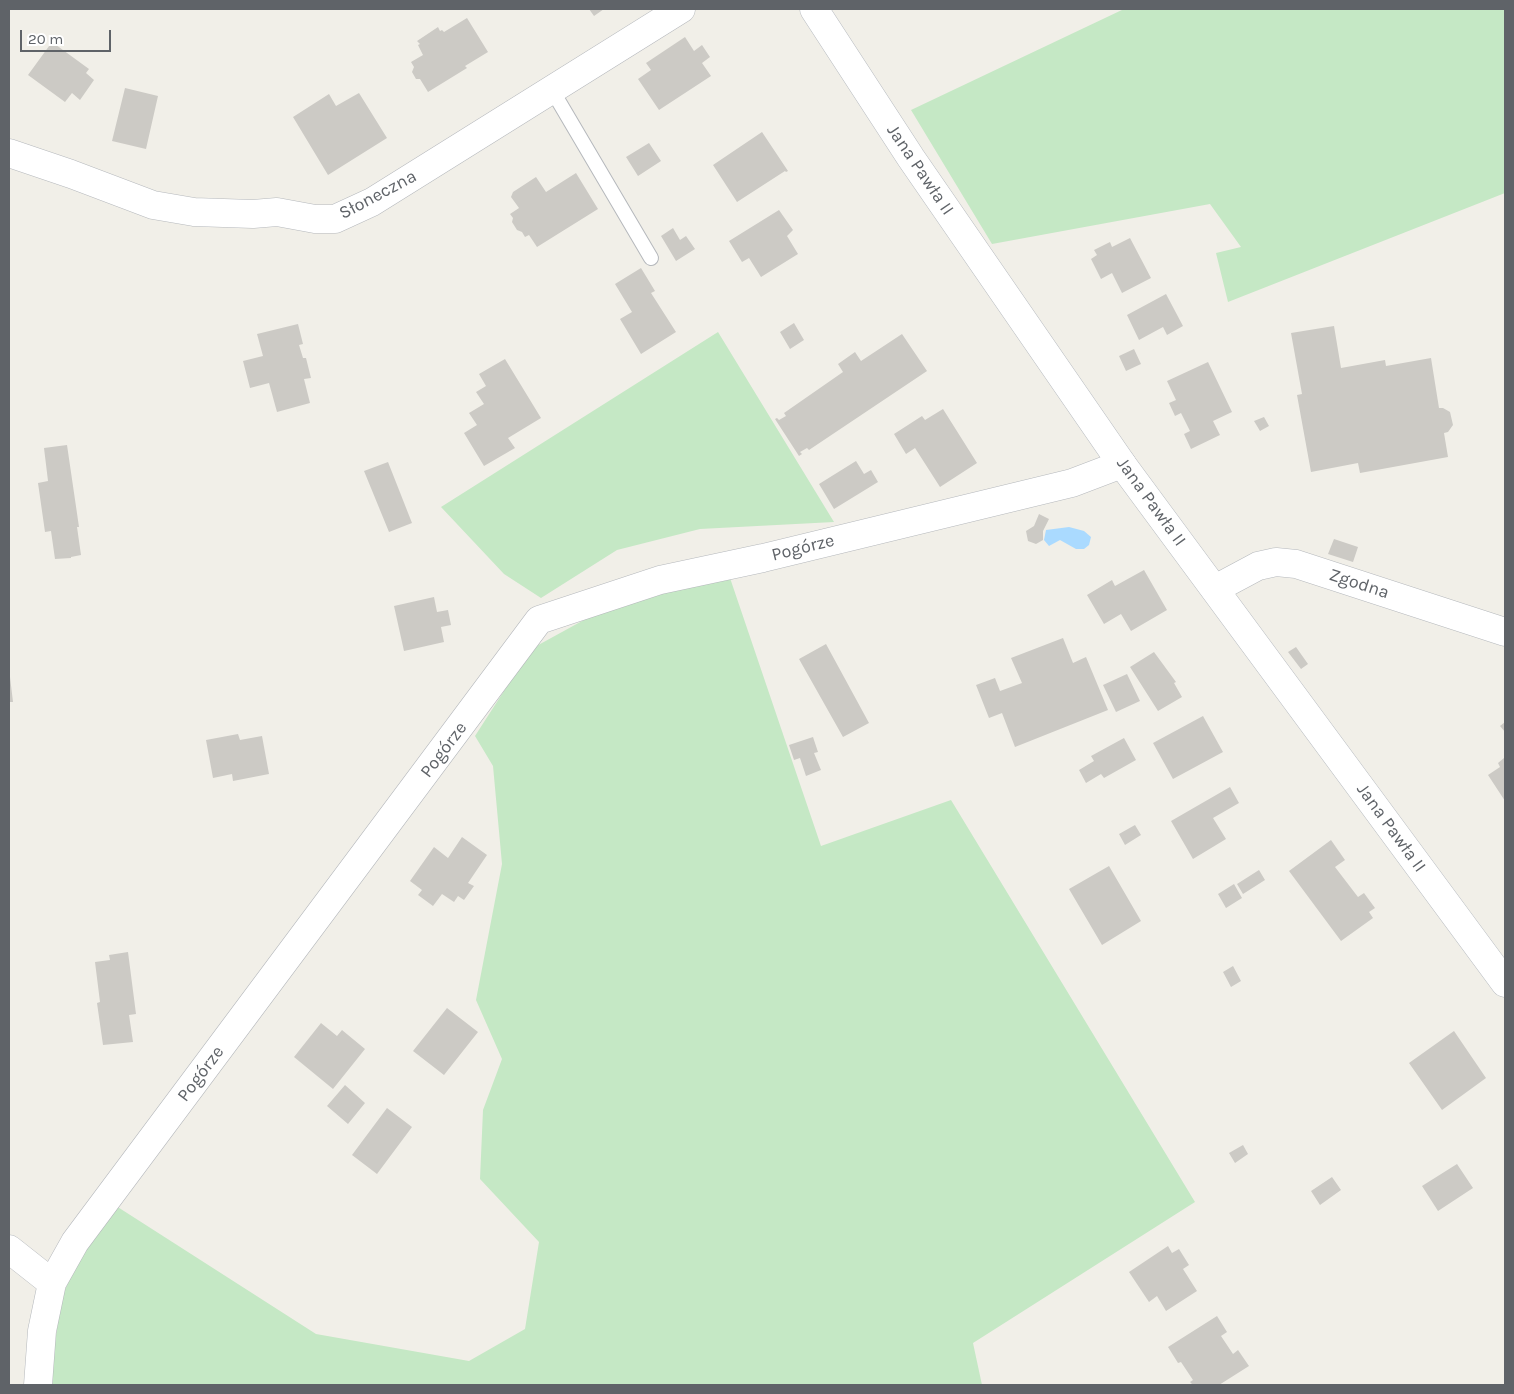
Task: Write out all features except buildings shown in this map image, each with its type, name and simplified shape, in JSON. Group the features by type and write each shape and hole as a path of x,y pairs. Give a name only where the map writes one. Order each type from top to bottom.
{"street":[{"name":"Słoneczna","path":"9,153 153,205 194,212 253,214 277,212 315,219 335,219 372,202 681,9"},
{"name":"Jana Pawła II","path":"814,9 911,158 1122,464 1505,983"},
{"name":"Pogórze","path":"38,1385 42,1330 52,1283 75,1242 540,620 660,580 764,558 1072,482 1122,464"},
{"name":"Zgodna","path":"1215,589 1258,566 1276,562 1296,564 1505,632"},
{"path":"9,1249 52,1283"}],"lane":[{"path":"552,90 651,258"}],"green space":[{"path":"1124,9 1505,9 1505,193 1228,302 1216,253 1241,247 1210,204 992,244 911,110"},
{"path":"718,332 834,522 700,529 617,550 541,598 504,574 441,507"},
{"path":"730,578 821,846 951,800 1195,1202 973,1343 982,1385 49,1385 61,1300 76,1262 113,1204 316,1334 469,1361 525,1329 539,1242 480,1179 483,1110 502,1059 476,1000 502,864 493,766 475,736 531,649 624,598"}],"water":[{"path":"1069,527 1084,531 1091,537 1089,545 1084,549 1076,549 1060,540 1049,546 1044,540 1046,530"}]}
